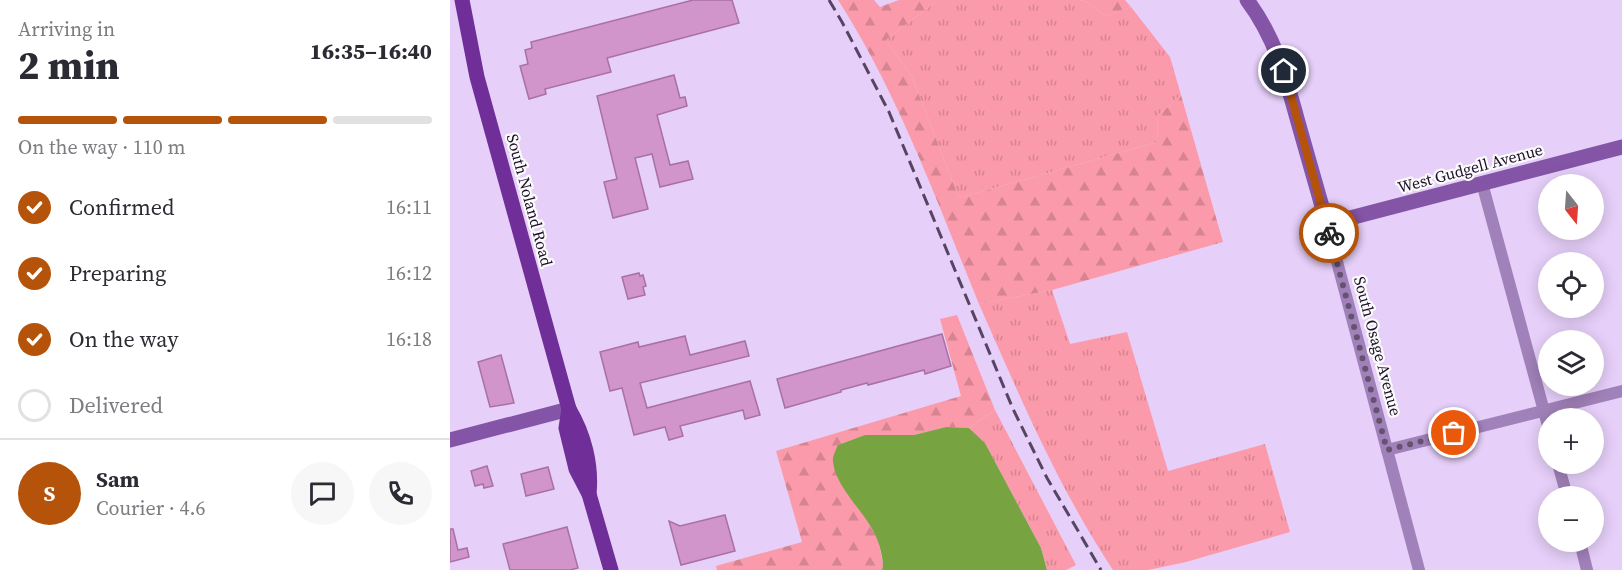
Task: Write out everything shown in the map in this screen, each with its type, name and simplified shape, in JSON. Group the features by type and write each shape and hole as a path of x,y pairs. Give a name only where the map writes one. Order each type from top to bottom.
{"main road":[{"name":"South Noland Road","path":"462,0 477,77 569,409 566,428 576,469 589,494 611,570"}],"street":[{"name":"South Osage Avenue","path":"1247,0 1261,17 1275,45 1284,71 1419,570"},
{"name":"West Gudgell Avenue","path":"1327,224 1622,147"},
{"path":"1482,183 1543,408"},
{"path":"1556,408 1622,391"},
{"path":"450,440 569,409"},
{"path":"1387,450 1538,412"},
{"path":"1582,552 1587,570"}],"green space":[{"path":"838,0 874,0 880,7 899,0 938,0 886,40 912,77 959,198 1157,142 1158,115 1181,95 1223,242 1052,290 979,304 898,110 860,36"},
{"path":"938,0 1080,0 1087,2 1106,16 1131,7 1170,57 1181,95 1158,115 1157,142 959,198 912,77 886,40"},
{"path":"1080,0 1125,0 1131,7 1106,16 1087,2"},
{"path":"1052,290 1070,344 1127,332 1168,471 1265,444 1290,532 1186,562 1148,570 1113,570 1057,473 1024,406 979,304"},
{"path":"957,315 995,410 969,428 946,427 914,435 865,435 838,445 865,517 878,538 882,570 717,570 716,566 802,542 776,451 961,396 940,319"},
{"path":"995,410 1076,565 1066,570 1047,570 1041,548 985,443 969,428"}],"shaded area":[{"path":"946,427 969,428 985,443 1041,548 1047,570 882,570 881,552 877,539 836,474 833,460 838,445 865,435 914,435"}],"building":[{"path":"693,0 732,0 739,23 607,58 611,72 545,89 546,94 529,99 520,66 528,64 525,50 532,48 531,42"},
{"path":"674,75 680,98 685,97 687,106 657,115 670,165 688,161 693,179 660,187 652,154 635,158 648,209 613,218 604,182 617,179 597,96"},
{"path":"639,273 640,276 643,275 646,286 643,287 645,295 628,299 622,277"},
{"path":"942,334 951,366 925,374 924,370 868,385 867,383 785,408 777,379"},
{"path":"685,336 690,355 745,341 749,356 640,383 647,408 750,381 760,415 745,419 743,410 680,426 683,436 669,440 665,427 634,435 622,388 610,391 600,352 638,342 639,347"},
{"path":"501,355 514,403 490,407 478,362"},
{"path":"487,466 493,486 484,488 483,484 475,486 471,471"},
{"path":"548,467 554,489 526,496 521,474"},
{"path":"725,515 735,551 681,565 669,521 680,526"},
{"path":"567,527 578,568 510,570 503,544"},
{"path":"450,529 453,529 458,550 467,548 469,557 450,562"}],"railway":[{"path":"829,0 889,112 1013,409 1047,478 1101,570"}],"way so far":[{"path":"1329,233 1387,450 1454,433"}],"route":[{"path":"1284,71 1329,233"}]}
